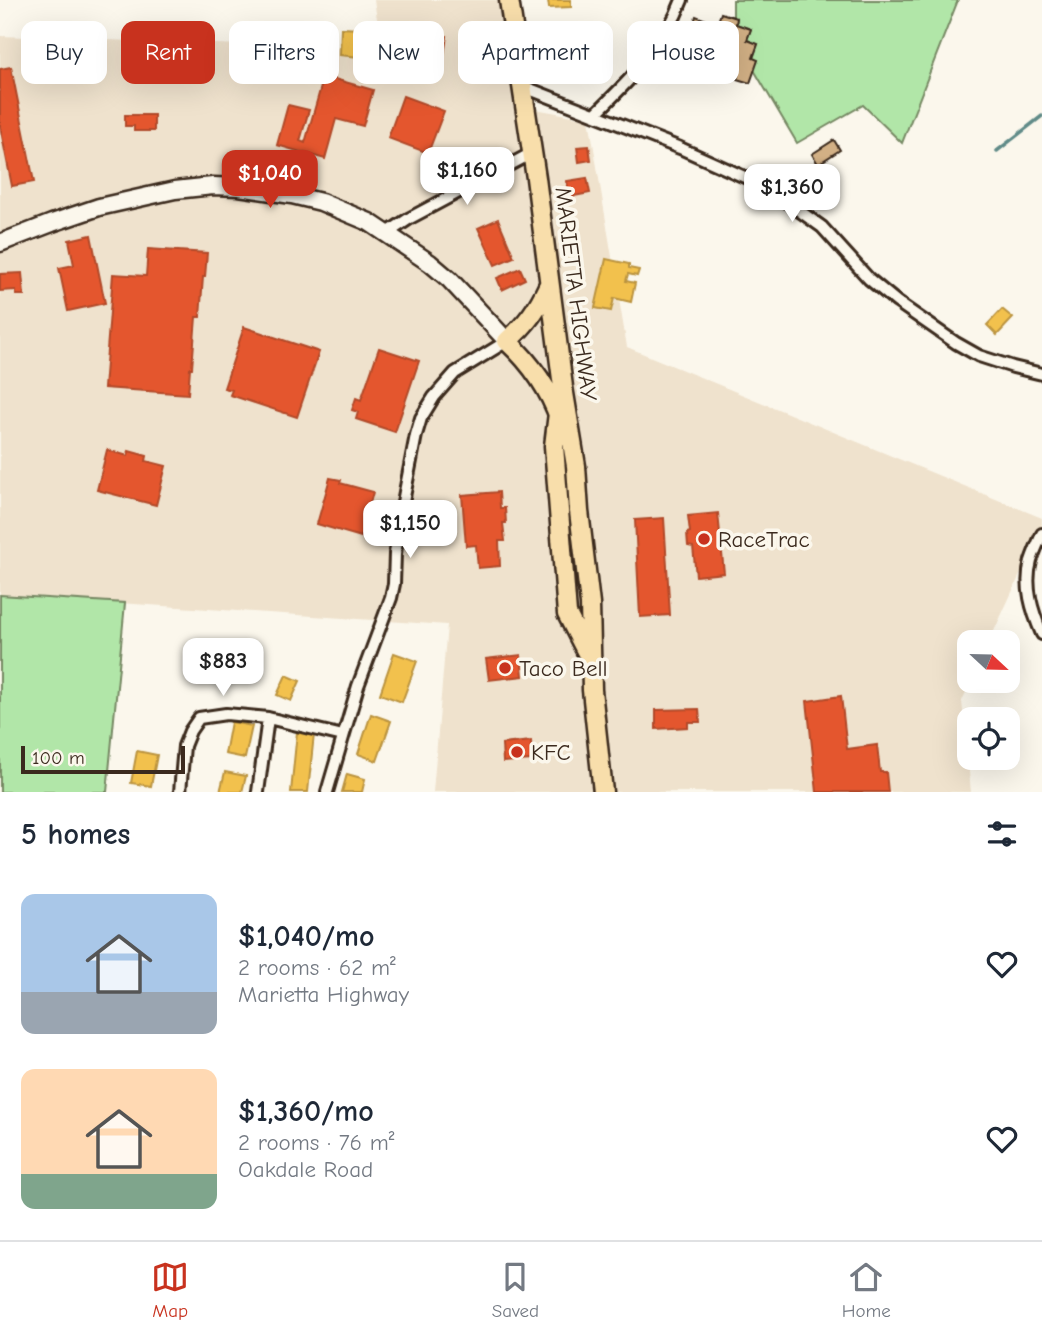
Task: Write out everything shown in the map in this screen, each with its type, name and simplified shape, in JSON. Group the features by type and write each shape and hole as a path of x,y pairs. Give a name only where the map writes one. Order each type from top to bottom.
{"main road":[{"name":"MARIETTA HIGHWAY","path":"509,0 576,466 590,604 592,690 603,792"},
{"name":"MARIETTA HIGHWAY","path":"0,243 99,207 165,192 213,186 241,187 321,201 369,222 430,263 450,280 522,355 542,380 554,401 576,466"},
{"path":"507,341 539,307 549,284"},
{"name":"MARIETTA HIGHWAY","path":"558,413 554,446 567,614 591,661"}],"street":[{"path":"595,114 638,71 670,26 682,0"},
{"path":"522,86 713,162 773,192 822,227 869,279 956,343 979,356 1042,374"},
{"path":"386,234 410,218 533,153"},
{"path":"327,792 362,675 391,598 398,528 421,418 434,397 455,373 507,341"},
{"path":"1042,534 1031,560 1029,582 1032,607 1042,634"},
{"path":"180,792 184,746 190,731 200,718 226,714 268,718 342,736"},
{"path":"258,792 268,718"}],"shaded area":[{"path":"374,0 509,0 513,21 458,21 458,84 525,84 530,108 589,119 627,347 1042,518 1042,527 995,630 957,630 957,693 966,693 963,707 957,707 957,770 969,770 971,792 433,792 447,625 0,595 0,36 21,37 21,84 107,84 107,40 121,40 121,84 215,84 215,44 229,44 229,84 339,84 339,48 353,49 353,84 444,84 444,21 377,21"}],"green space":[{"path":"733,0 958,0 902,143 863,105 797,143 754,70 753,58 758,44 747,40 751,29 739,25 739,21 733,17"},
{"path":"0,595 125,603 107,792 0,792"}],"building: Homes":[{"path":"548,0 571,0 571,7 549,8"},
{"path":"341,28 353,29 353,56 340,55"},
{"path":"606,259 629,264 629,268 639,270 637,276 628,274 626,281 635,283 631,302 614,298 611,311 595,308"},
{"path":"1002,309 1013,318 997,335 987,325"},
{"path":"394,653 417,661 402,702 380,694"},
{"path":"286,675 300,681 291,701 277,695"},
{"path":"371,714 391,721 377,761 358,754"},
{"path":"231,722 252,726 245,758 225,754"},
{"path":"297,732 314,734 308,792 291,792"},
{"path":"137,751 157,755 151,786 131,783"},
{"path":"225,772 246,776 242,792 220,792"},
{"path":"347,774 365,779 362,792 342,792"}],"building: Shops":[{"path":"11,67 34,182 12,186 0,126 0,69"},
{"path":"339,80 373,90 363,126 336,119 325,159 277,145 288,105 309,110 300,141 305,143 322,84 339,84"},
{"path":"403,96 444,111 428,153 388,138"},
{"path":"125,115 154,115 154,131 134,131 134,126 125,126"},
{"path":"589,146 591,160 579,162 577,147"},
{"path":"587,178 590,193 569,197 567,181"},
{"path":"498,219 514,257 495,265 478,228"},
{"path":"91,235 105,303 68,311 59,268 74,265 69,240"},
{"path":"148,249 207,253 200,317 196,317 188,394 104,388 113,274 146,276"},
{"path":"520,268 525,279 502,290 497,278"},
{"path":"22,273 24,295 16,295 16,290 0,291 0,274"},
{"path":"244,327 319,352 297,417 230,395 232,390 224,388"},
{"path":"379,348 419,361 395,432 356,419 358,412 352,410 356,398 361,400"},
{"path":"107,450 128,456 129,451 147,456 146,461 166,466 156,505 97,490"},
{"path":"330,478 373,492 361,537 317,524"},
{"path":"499,492 500,508 505,508 506,523 503,523 505,541 499,541 500,566 478,568 476,545 466,546 462,495"},
{"name":"RaceTrac","path":"718,513 724,573 696,576 693,547 688,546 688,516"},
{"path":"664,518 670,615 640,617 635,520"},
{"name":"Taco Bell","path":"521,655 523,676 489,680 486,659"},
{"path":"841,696 847,749 877,745 880,772 886,772 888,792 817,792 807,701"},
{"path":"699,709 700,722 688,722 688,727 656,729 656,710"},
{"name":"KFC","path":"531,741 532,760 503,762 502,744"}],"building: Other":[{"path":"721,13 737,18 736,21 718,21"},
{"path":"696,16 709,21 694,21"},
{"path":"739,25 751,29 747,40 758,44 753,58 758,60 750,83 739,80"},
{"path":"834,140 840,150 818,164 812,154"}],"waterway":[{"path":"997,151 1042,116"}],"place":[{"name":"RaceTrac","path":"704,539"},
{"name":"Taco Bell","path":"505,668"},
{"name":"KFC","path":"517,752"}]}
